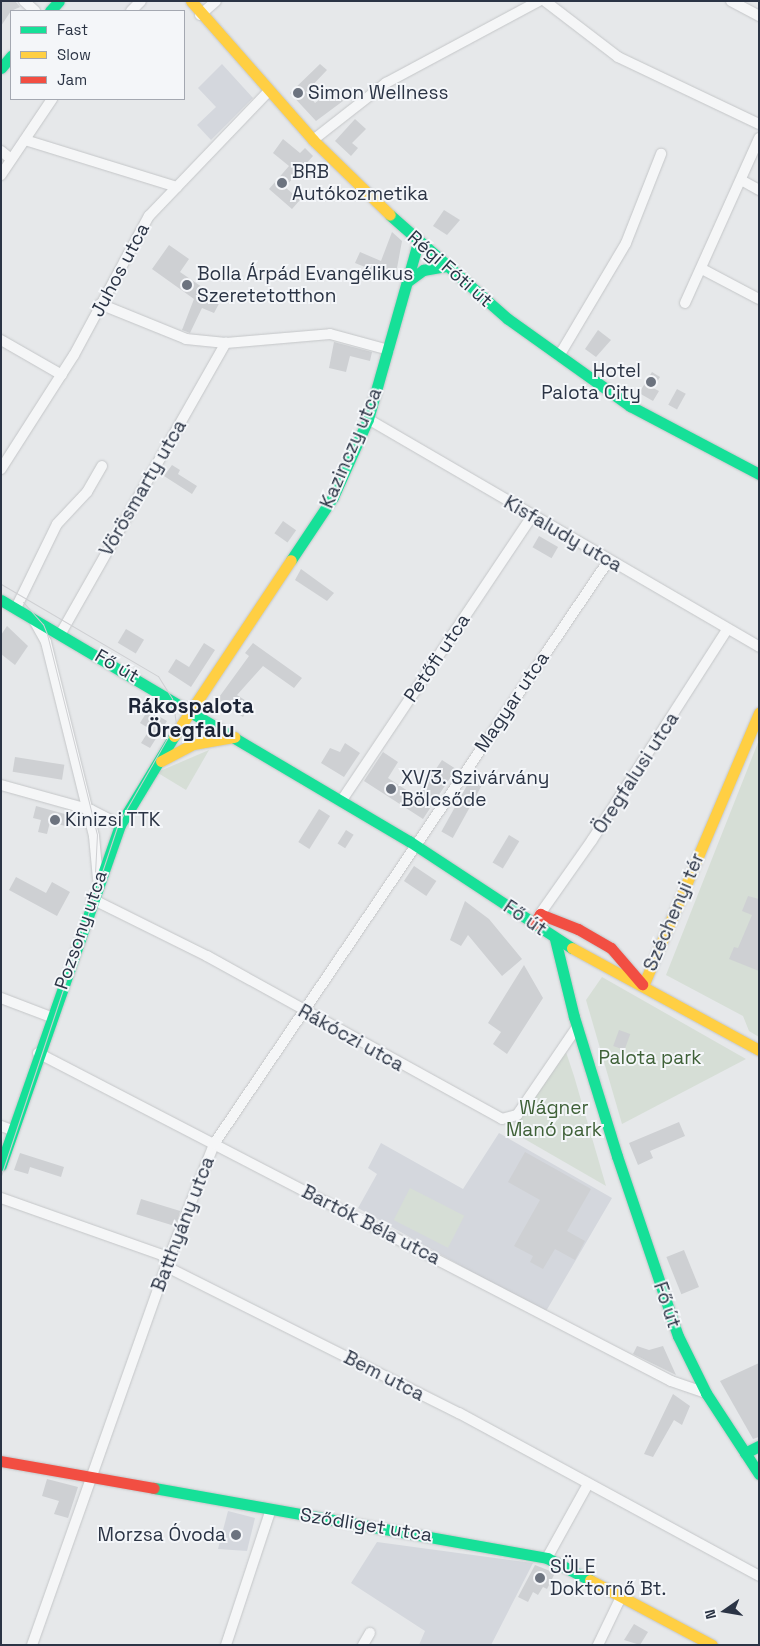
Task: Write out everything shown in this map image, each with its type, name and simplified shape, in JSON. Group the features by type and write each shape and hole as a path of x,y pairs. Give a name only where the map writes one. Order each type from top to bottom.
{"street":[{"name":"Régi Fóti út","path":"191,1 200,15 313,140 418,242 446,266 559,356 630,406 759,474"},
{"path":"200,15 216,1"},
{"path":"313,140 394,78 539,1"},
{"path":"545,1 639,68 759,124"},
{"path":"731,1 759,16"},
{"path":"1,68 10,57"},
{"name":"Juhos utca","path":"1,469 62,375 140,229 177,187 268,92"},
{"path":"1,174 51,100"},
{"path":"685,303 702,269 759,138"},
{"path":"25,140 177,187"},
{"path":"1,151 12,159"},
{"path":"559,356 626,243 661,154"},
{"path":"741,180 759,190"},
{"name":"Kazinczy utca","path":"193,710 333,497 368,419 418,242"},
{"path":"408,281 423,270 446,266"},
{"path":"702,269 759,299"},
{"path":"100,304 169,334 226,343 330,334 389,350"},
{"path":"1,340 62,375"},
{"name":"Vörösmarty utca","path":"61,633 226,343"},
{"name":"Kisfaludy utca","path":"368,419 759,648"},
{"path":"16,608 57,524 87,492 102,466"},
{"name":"Petőfi utca","path":"342,800 532,516"},
{"name":"Magyar utca","path":"416,845 609,560"},
{"name":"Fő út","path":"1,600 193,710 234,737 342,800 537,919 555,939 577,1027 678,1336 706,1392 759,1474"},
{"path":"28,614 46,642 94,836 98,882"},
{"name":"Öregfalusi utca","path":"537,919 592,840 727,630"},
{"name":"Pozsony utca","path":"1,1164 7,1128 38,1053 120,825 157,763 193,710"},
{"name":"Széchenyi tér","path":"643,986 759,713"},
{"path":"157,763 193,744 234,737"},
{"path":"1,785 87,810 120,825"},
{"name":"Batthyány utca","path":"32,1645 167,1263 214,1144 305,1013 416,845"},
{"name":"Rákóczi utca","path":"92,899 207,956 305,1013 502,1119 517,1115 577,1027"},
{"name":"Széchenyi tér","path":"537,919 578,929 611,948 643,986"},
{"name":"Széchenyi tér","path":"555,939 759,1050"},
{"path":"1,998 51,1017"},
{"name":"Bartók Béla utca","path":"38,1053 671,1380 706,1392"},
{"name":"Bem utca","path":"1,1198 162,1255 171,1269 459,1413 759,1576"},
{"path":"745,1452 759,1446"},
{"name":"Sződliget utca","path":"1,1461 548,1558 622,1595 712,1645"},
{"path":"548,1558 588,1484"},
{"path":"226,1645 271,1509"},
{"path":"598,1645 622,1595"},
{"path":"363,1645 370,1633"}],"shaded area":[{"path":"222,64 253,98 211,140 197,125 216,107 198,88"},
{"path":"499,1133 612,1198 545,1313 358,1208 377,1174 368,1168 381,1143 463,1189"},
{"name":"Morzsa Óvoda","path":"228,1511 255,1518 247,1551 218,1549"},
{"path":"377,1542 533,1563 491,1645 419,1645 425,1631 351,1583"}],"green space":[{"path":"759,740 759,1037 749,1031 743,1016 666,975"},
{"path":"209,750 186,790 158,773 160,771"},
{"name":"Palota park","path":"602,977 746,1059 622,1124 586,1000"},
{"name":"Wágner Manó park","path":"565,1049 574,1076 606,1186 509,1130"},
{"path":"410,1188 464,1216 448,1248 394,1220"}],"building":[{"path":"1,1 15,1 20,7 10,10 1,26"},
{"name":"Simon Wellness","path":"320,64 327,70 306,92 315,103 334,89 343,101 316,121 290,93"},
{"path":"355,119 366,129 352,143 358,148 351,156 335,141"},
{"name":"BRB Autókozmetika","path":"283,139 300,153 305,148 313,156 285,187 300,200 292,209 269,189 289,166 273,153"},
{"path":"444,210 460,220 447,235 433,226"},
{"path":"392,232 402,241 395,279 355,263 360,252 381,261"},
{"name":"Bolla Árpád Evangélikus Szeretetotthon","path":"169,245 189,259 180,272 221,300 214,313 202,308 190,333 182,330 194,299 152,269"},
{"path":"598,330 611,340 596,357 585,349"},
{"path":"334,342 372,352 370,361 350,356 346,372 329,368"},
{"name":"Hotel Palota City","path":"652,372 660,377 653,388 659,391 653,401 639,393"},
{"path":"677,389 686,394 677,410 668,405"},
{"path":"172,465 180,470 178,474 197,486 192,494 164,476"},
{"path":"283,521 296,530 288,542 274,533"},
{"path":"539,536 558,547 552,558 532,547"},
{"path":"301,569 334,593 327,601 295,580"},
{"path":"7,626 28,646 15,665 1,654 1,635"},
{"path":"126,629 144,640 136,654 118,643"},
{"path":"204,643 215,650 191,687 168,672 176,659 189,667"},
{"path":"253,643 302,678 294,688 263,666 237,695 251,704 243,717 217,700 249,656 245,653"},
{"path":"148,710 167,721 150,748 141,743 150,729 140,723"},
{"path":"345,743 360,753 344,777 321,763 330,748 340,752"},
{"name":"XV/3. Szivárvány Bölcsőde","path":"383,752 398,762 388,778 417,797 442,760 456,769 423,819 364,781"},
{"path":"15,757 64,765 62,780 13,772"},
{"path":"470,780 481,786 453,838 441,832"},
{"name":"Kinizsi TTK","path":"36,806 72,816 69,827 50,822 47,834 38,832 41,820 33,818"},
{"path":"319,809 330,816 309,849 298,842"},
{"path":"346,830 354,835 345,848 338,844"},
{"path":"509,835 519,841 503,869 493,862"},
{"path":"414,866 436,881 426,896 404,881"},
{"path":"16,877 46,893 52,882 70,892 57,916 9,890"},
{"path":"748,896 759,899 759,971 729,959 734,947 738,948 752,915 742,911"},
{"path":"465,901 489,919 522,959 502,976 468,935 461,946 450,940"},
{"path":"524,965 543,998 507,1054 493,1044 501,1032 488,1023"},
{"path":"619,1030 630,1034 624,1050 613,1046"},
{"path":"679,1122 685,1136 650,1151 653,1158 638,1165 629,1143"},
{"path":"525,1152 591,1189 567,1231 585,1241 575,1260 555,1249 543,1269 530,1262 533,1256 514,1246 540,1200 508,1182"},
{"path":"20,1153 64,1167 61,1177 30,1167 28,1174 14,1170"},
{"path":"141,1199 180,1211 176,1226 136,1214"},
{"path":"684,1250 699,1287 681,1294 666,1257"},
{"path":"637,1346 649,1350 663,1346 676,1375 633,1354"},
{"path":"759,1363 759,1437 753,1439 720,1381"},
{"path":"673,1394 690,1406 682,1425 674,1420 653,1457 644,1454"},
{"path":"47,1479 78,1487 68,1518 54,1514 59,1501 42,1496"},
{"name":"SÜLE Doktornő Bt.","path":"535,1565 555,1573 547,1589 543,1587 538,1595 533,1592 528,1602 518,1597"},
{"path":"634,1624 648,1632 640,1645 624,1640"}],"tram line":[{"path":"1,584 158,676 172,698 176,723 118,824 1,1176"},
{"path":"23,602 43,624 47,634 97,834 95,874"}],"traffic: fast":[{"path":"51,10 59,1"},
{"path":"1,68 10,57"},
{"path":"390,215 508,319 630,406 759,474"},
{"path":"291,560 333,497 368,419 418,242"},
{"path":"408,281 423,270 446,266"},
{"path":"1,600 409,841 572,948"},
{"path":"1,1165 120,825 174,736"},
{"path":"555,939 574,1017 617,1156 678,1336 706,1393 759,1474"},
{"path":"745,1453 759,1446"},
{"path":"154,1488 547,1558 590,1580"}],"traffic: slow":[{"path":"191,1 313,140 390,215"},
{"path":"174,736 291,560"},
{"path":"643,986 759,713"},
{"path":"161,761 193,744 234,737"},
{"path":"572,948 759,1050"},
{"path":"590,1580 712,1645"}],"traffic: jam":[{"path":"534,924 540,914 578,929 611,948 642,984"},
{"path":"1,1461 154,1488"}],"place":[{"name":"Simon Wellness","path":"298,93"},
{"name":"BRB Autókozmetika","path":"282,183"},
{"name":"Bolla Árpád Evangélikus Szeretetotthon","path":"187,285"},
{"name":"Hotel Palota City","path":"651,382"},
{"name":"XV/3. Szivárvány Bölcsőde","path":"391,789"},
{"name":"Kinizsi TTK","path":"55,820"},
{"name":"Morzsa Óvoda","path":"236,1535"},
{"name":"SÜLE Doktornő Bt.","path":"540,1578"}],"district":[{"name":"Rákospalota Öregfalu","path":"191,718"}]}
